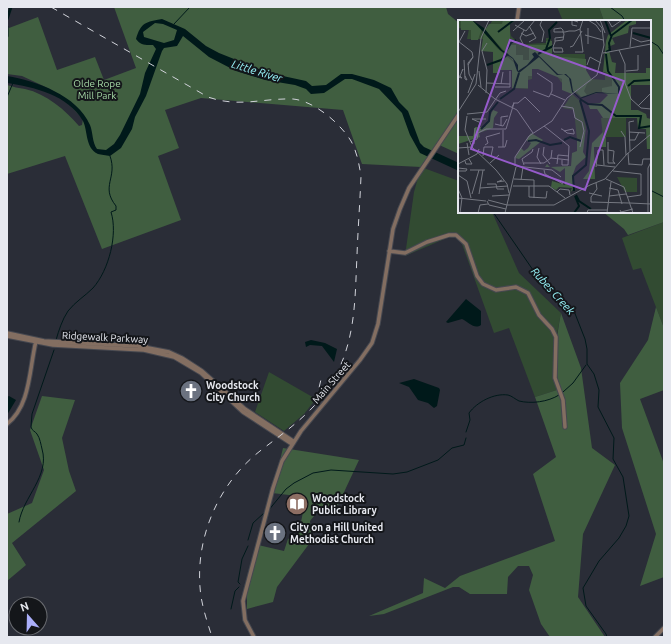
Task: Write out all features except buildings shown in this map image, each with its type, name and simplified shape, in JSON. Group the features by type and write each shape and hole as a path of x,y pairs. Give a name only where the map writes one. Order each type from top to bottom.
{"main road":[{"path":"517,20 519,7"},
{"name":"Main Street","path":"254,637 244,616 244,597 274,483 282,461 292,442 360,360 372,343 378,324 393,229 401,206 409,188 422,167 458,115"},
{"path":"390,251 405,253 426,242 449,235 456,235 466,244 477,276 484,284 496,290 516,287 528,293 539,315 552,329 556,337 556,382 563,400 565,427"},
{"name":"Ridgewalk Parkway","path":"7,332 36,341 147,347 176,355 195,365 245,409 292,442"},
{"name":"Ridgewalk Parkway","path":"7,336 36,341 138,349 174,358 201,373 243,412 292,442"},
{"path":"7,424 16,415 23,402 36,341"},
{"path":"141,341 147,347"},
{"path":"655,637 664,628"}],"green space":[{"name":"Olde Rope Mill Park","path":"114,7 446,7 448,14 458,22 458,154 437,144 421,167 362,164 343,110 201,98 165,110 179,148 158,156 181,220 102,249 65,156 7,174 7,85 33,91 41,95 55,103 79,126 82,125 83,119 61,96 50,89 22,76 7,74 7,25 9,28 38,17 57,70 95,57 104,80 136,68"},
{"path":"557,7 599,7 604,20 563,20"},
{"path":"599,7 664,7 664,222 628,235 624,229 604,213 651,213 651,20 604,20"},
{"path":"421,167 458,181 458,213 492,213 519,273 561,313 556,339 560,389 535,397 509,328 494,333 462,244 458,238 449,237 405,256 414,192"},
{"path":"664,222 664,328 641,268 633,270 622,238"},
{"path":"656,307 664,328 664,390 640,399 664,464 664,577 640,586 656,534 622,428 620,383 648,340"},
{"path":"561,313 581,368 592,448 615,465 583,534 578,597 605,637 550,637 541,624 529,590 533,575 529,566 518,566 508,577 507,594 470,594 459,587 453,587 384,614 369,616 423,593 424,578 445,588 460,576 555,541 533,474 556,457 535,397 560,389 556,370 556,351"},
{"path":"269,372 316,399 304,414 284,431 255,412"},
{"path":"42,396 75,400 62,438 69,471 76,491 12,543 26,565 7,581 7,514 32,503 44,470 30,430"},
{"path":"283,448 359,460 338,505 318,511 310,521 312,540 277,587 273,602 247,609 247,586 258,545 284,551 288,539 299,532 306,497 272,493"}],"water":[{"path":"162,19 185,29 206,46 219,53 269,73 306,81 312,86 326,85 341,74 352,74 374,80 391,88 399,102 408,111 420,143 424,147 458,163 458,171 420,153 410,135 402,113 379,89 352,79 345,79 324,93 311,94 306,89 295,85 265,80 236,71 209,57 183,36 177,46 164,48 162,51 146,96 135,117 132,129 121,148 110,156 98,154 91,148 83,121 77,112 69,105 50,94 39,90 7,83 7,76 18,78 43,86 66,98 76,105 84,114 90,125 97,149 106,150 114,144 120,135 140,94 145,73 156,49 153,45 144,45 136,39 142,26 148,22","holes":["155,23 163,24 177,30 174,40 164,43 144,37 143,32"]},
{"path":"466,299 481,311 481,325 476,327 462,319 448,323 446,322"},
{"path":"311,340 325,343 337,349 334,362 322,346 310,345 306,347 305,342"},
{"path":"414,379 439,388 440,390 437,406 434,408 428,403 418,400 409,387 399,383"},
{"path":"9,396 16,400 7,415 7,397"}],"waterway":[{"path":"7,19 11,7"},
{"path":"174,24 190,7"},
{"path":"610,7 622,16 624,20"},
{"path":"7,27 7,36"},
{"path":"651,42 658,46 664,55"},
{"path":"7,97 13,83"},
{"path":"56,340 62,321 68,311 93,288 99,280 104,272 111,252 113,241 113,221 111,212 116,210 116,206 109,193 112,170 110,156"},
{"name":"Little River","path":"651,190 664,197"},
{"name":"Rubes Creek","path":"494,213 533,270 559,300 574,311 585,339 587,364 594,374 599,390 598,407 614,438 613,459 623,477 629,516 626,526 619,538 599,561 583,588 586,606 607,637"},
{"path":"19,522 21,513 35,486 42,468 42,449 39,437 31,427 32,414 54,350"},
{"path":"563,392 573,383 586,365"},
{"path":"466,432 470,420 469,413 476,405 486,399 497,395 508,395 519,401 534,402 545,401 559,395"},
{"path":"268,511 286,489 313,473 331,470 393,474 407,472 438,460 452,448 464,445 466,438"},
{"path":"248,540 253,523 264,513"},
{"path":"240,584 238,582 242,559 248,546"},
{"path":"231,609 235,591 239,587"}],"railway":[{"path":"51,7 208,97 230,102 293,99 318,108 333,120 346,134 351,141 358,158 361,176 356,285 348,344 337,373 322,397 303,416 245,464 222,495 213,512 206,530 200,568 200,587 204,612 212,637"},
{"path":"316,401 322,375"}],"place":[{"name":"Woodstock City Church","path":"191,391"},
{"name":"Woodstock Public Library","path":"297,504"},
{"name":"City on a Hill United Methodist Church","path":"275,533"}]}
